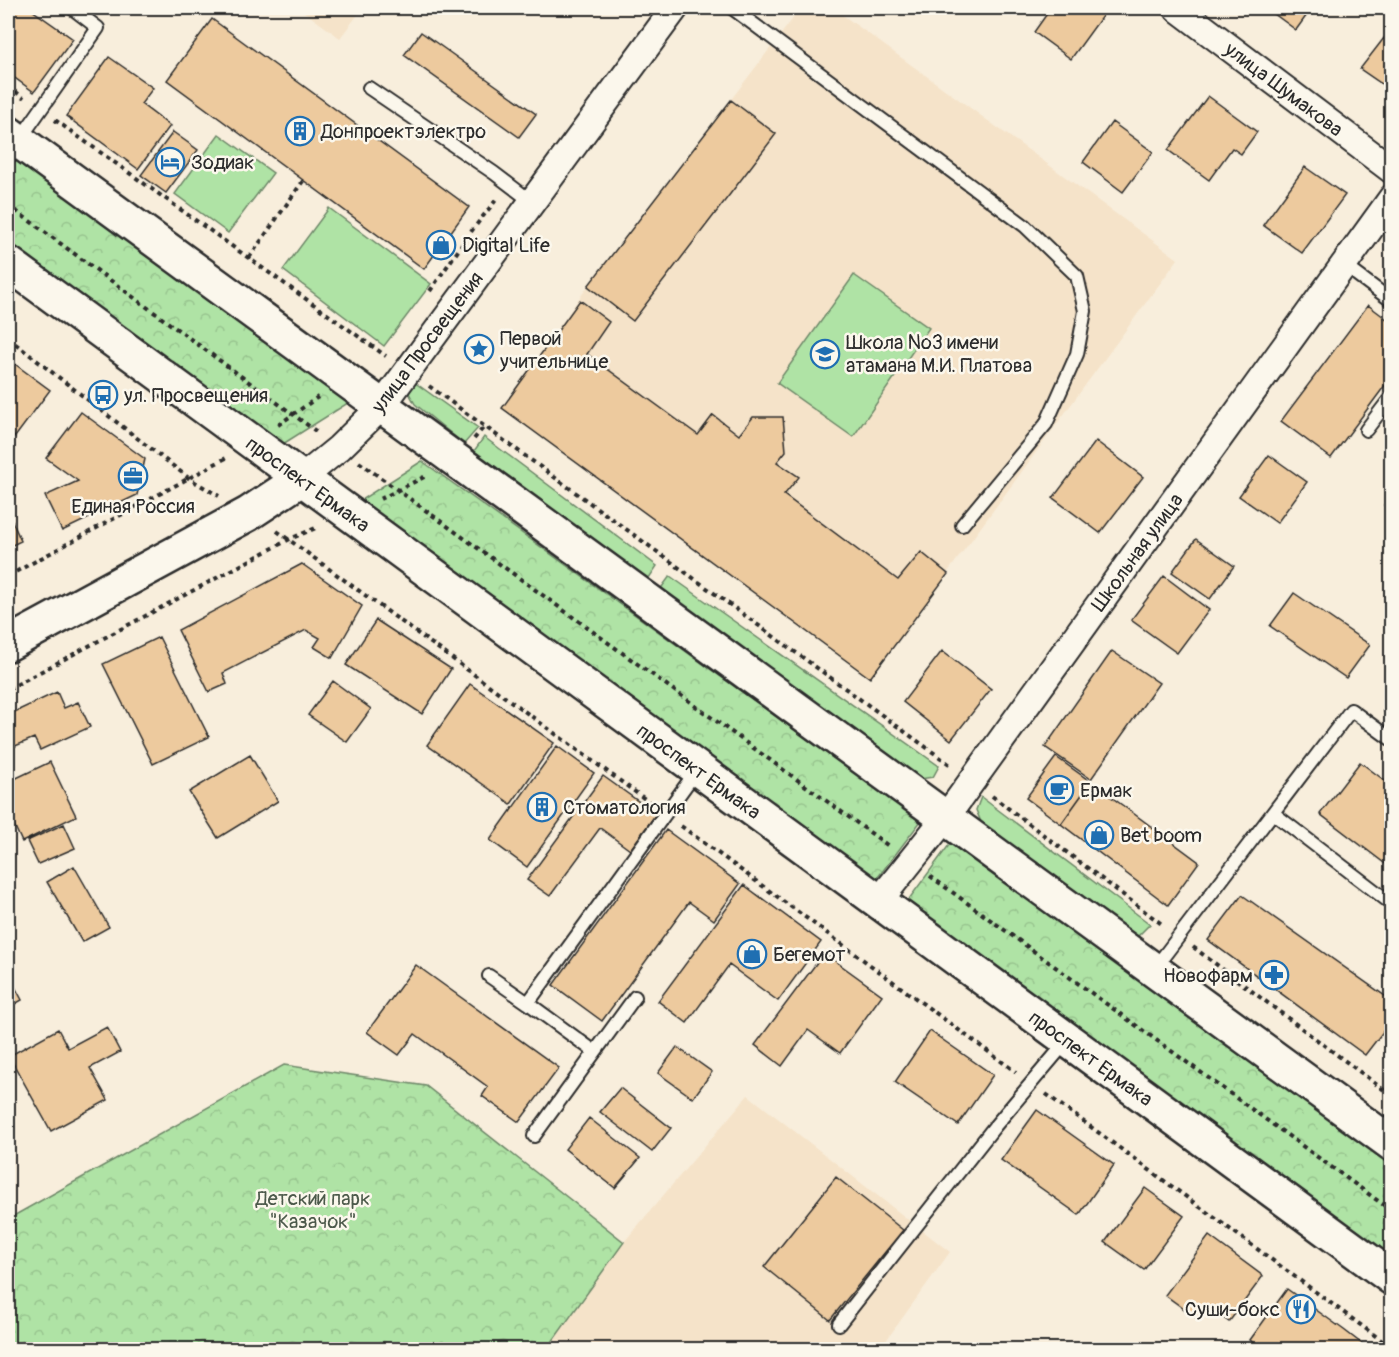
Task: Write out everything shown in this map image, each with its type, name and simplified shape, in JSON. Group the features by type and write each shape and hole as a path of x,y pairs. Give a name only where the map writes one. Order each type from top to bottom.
{"main road":[{"path":"13,137 1392,1144"},
{"name":"проспект Ермака","path":"8,263 1392,1278"},
{"name":"улица Просвещения","path":"8,644 248,514 301,479"}],"street":[{"name":"улица Просвещения","path":"301,479 339,448 381,407 675,8"},
{"name":"улица Шумакова","path":"1177,8 1392,171"},
{"name":"Школьная улица","path":"878,902 946,817 1392,198"}],"lane":[{"path":"13,137 41,110 98,27 72,8"},
{"path":"732,8 1025,225 1077,276 1085,311 1077,354 1046,424 962,525"},
{"path":"369,88 532,202"},
{"path":"1344,265 1392,301"},
{"path":"1366,430 1392,396"},
{"path":"1153,970 1351,710 1392,740"},
{"path":"528,1003 697,769"},
{"path":"1273,813 1392,904"},
{"path":"489,976 595,1052"},
{"path":"534,1136 635,997"},
{"path":"839,1324 995,1126 1068,1041"}],"path":[{"path":"8,86 386,355 972,781 1392,1096"},
{"path":"249,258 303,181"},
{"path":"8,205 339,448 1392,1211"},
{"path":"8,338 190,479"},
{"path":"8,576 253,443 343,379 386,355"},
{"path":"8,689 290,539 350,514 455,461 484,427"},
{"path":"290,539 1392,1348"}],"shaded area":[{"path":"299,8 363,8 340,38"},
{"name":"Школа №3 имени атамана М.И. Платова","path":"801,8 833,8 1178,259 870,678 502,408 588,286"},
{"path":"748,1095 950,1252 880,1349 547,1350 624,1242"}],"green space":[{"path":"219,134 273,173 228,233 175,194"},
{"path":"8,152 348,403 275,449 8,253"},
{"path":"329,208 431,284 384,346 283,270"},
{"path":"854,275 929,328 853,437 777,383"},
{"path":"414,382 478,428 464,444 415,404 409,393"},
{"path":"484,437 657,566 647,581 474,451"},
{"path":"422,461 921,821 872,885 353,505"},
{"path":"670,576 939,766 933,777 920,779 659,591"},
{"path":"981,797 1150,924 1134,940 981,822 976,810"},
{"path":"952,841 1391,1163 1391,1271 903,907"},
{"name":"Детский парк \"Казачок\"","path":"284,1065 426,1086 624,1242 547,1349 8,1349 8,1219"}],"building":[{"path":"8,8 29,8 73,39 34,92 8,73"},
{"path":"1051,8 1093,8 1103,15 1071,59 1034,32"},
{"path":"1266,8 1312,8 1296,30"},
{"name":"Донпроектэлектро","path":"212,19 469,207 424,269 167,80"},
{"path":"421,32 536,114 519,137 404,55"},
{"path":"1384,38 1392,43 1392,91 1360,69"},
{"path":"109,57 153,88 141,104 170,126 138,169 66,116"},
{"path":"1208,96 1257,132 1241,154 1232,148 1209,180 1168,150"},
{"path":"731,100 776,134 633,321 588,286"},
{"path":"1112,122 1153,152 1123,192 1083,162"},
{"name":"Зодиак","path":"173,132 198,150 166,193 141,175"},
{"path":"1305,167 1345,195 1302,253 1263,225"},
{"path":"580,300 609,322 587,354 698,435 713,415 739,435 753,417 783,417 786,451 777,462 799,477 784,495 898,580 921,552 948,574 870,678 502,408"},
{"path":"1368,305 1392,323 1392,376 1331,458 1281,421"},
{"path":"8,359 50,390 15,437 8,432"},
{"path":"81,412 145,459 137,495 62,531 45,496 78,481 46,458"},
{"path":"1096,441 1143,477 1100,533 1053,498"},
{"path":"1269,455 1307,482 1277,523 1239,496"},
{"path":"1392,495 1392,510 1384,505"},
{"path":"8,512 21,541 8,547"},
{"path":"1196,539 1234,566 1210,599 1172,572"},
{"path":"302,564 362,606 332,658 314,647 320,638 306,630 223,673 227,684 209,692 178,630"},
{"path":"1164,576 1209,610 1177,653 1131,620"},
{"path":"1294,593 1370,645 1346,678 1270,626"},
{"path":"376,620 451,669 422,714 346,665"},
{"path":"159,637 209,737 153,764 103,664"},
{"path":"942,651 991,689 951,740 903,702"},
{"path":"1112,651 1159,683 1091,779 1045,747"},
{"path":"333,681 371,709 347,742 308,715"},
{"path":"470,684 554,743 511,804 427,745"},
{"path":"57,692 64,708 78,702 90,727 40,750 34,738 13,747 8,735 8,715"},
{"path":"1392,698 1392,717 1383,711"},
{"name":"Стоматология","path":"557,746 594,773 527,867 490,840"},
{"path":"250,755 278,801 218,838 189,792"},
{"name":"Ермак","path":"1056,757 1091,782 1061,824 1026,798"},
{"path":"50,762 76,816 22,842 8,812 8,782"},
{"path":"1360,762 1392,786 1392,869 1320,814"},
{"path":"603,776 656,814 630,850 600,828 550,896 527,880"},
{"path":"1091,782 1199,862 1168,905 1061,824"},
{"path":"64,824 75,848 38,864 27,841"},
{"path":"666,830 740,884 714,920 689,902 602,1021 553,985"},
{"path":"74,866 109,927 82,942 47,882"},
{"name":"Бегемот","path":"744,885 821,942 778,1001 729,965 687,1023 658,1001"},
{"path":"1242,895 1392,1001 1392,1020 1365,1055 1208,940"},
{"path":"824,953 882,995 840,1053 808,1030 782,1066 755,1045"},
{"path":"416,965 559,1068 519,1122 482,1096 488,1087 415,1034 399,1055 367,1032"},
{"path":"14,985 22,1000 8,1008 8,988"},
{"path":"107,1027 120,1052 90,1068 108,1100 51,1131 9,1056 58,1029 68,1048"},
{"path":"930,1031 993,1075 958,1125 895,1082"},
{"path":"677,1047 712,1072 693,1098 658,1073"},
{"path":"620,1088 671,1128 652,1152 600,1112"},
{"path":"1037,1110 1114,1165 1079,1215 1001,1160"},
{"path":"589,1118 640,1158 615,1188 565,1149"},
{"path":"836,1177 903,1230 830,1320 764,1267"},
{"path":"1145,1188 1184,1216 1144,1270 1105,1242"},
{"path":"1209,1236 1263,1276 1229,1322 1207,1306 1198,1319 1165,1295"},
{"path":"1287,1289 1370,1350 1288,1350 1282,1345 1278,1350 1261,1350 1250,1340"},
{"path":"837,1342 842,1350 824,1350"}],"place":[{"name":"Донпроектэлектро","path":"300,131"},
{"name":"Зодиак","path":"170,162"},
{"name":"Digital Life","path":"441,245"},
{"name":"Первой учительнице","path":"479,349"},
{"name":"Школа №3 имени атамана М.И. Платова","path":"825,354"},
{"name":"ул. Просвещения","path":"103,395"},
{"name":"Единая Россия","path":"133,476"},
{"name":"Ермак","path":"1059,790"},
{"name":"Стоматология","path":"542,807"},
{"name":"Bet boom","path":"1099,835"},
{"name":"Бегемот","path":"752,954"},
{"name":"Новофарм","path":"1274,975"},
{"name":"Суши-бокс","path":"1301,1309"}]}
